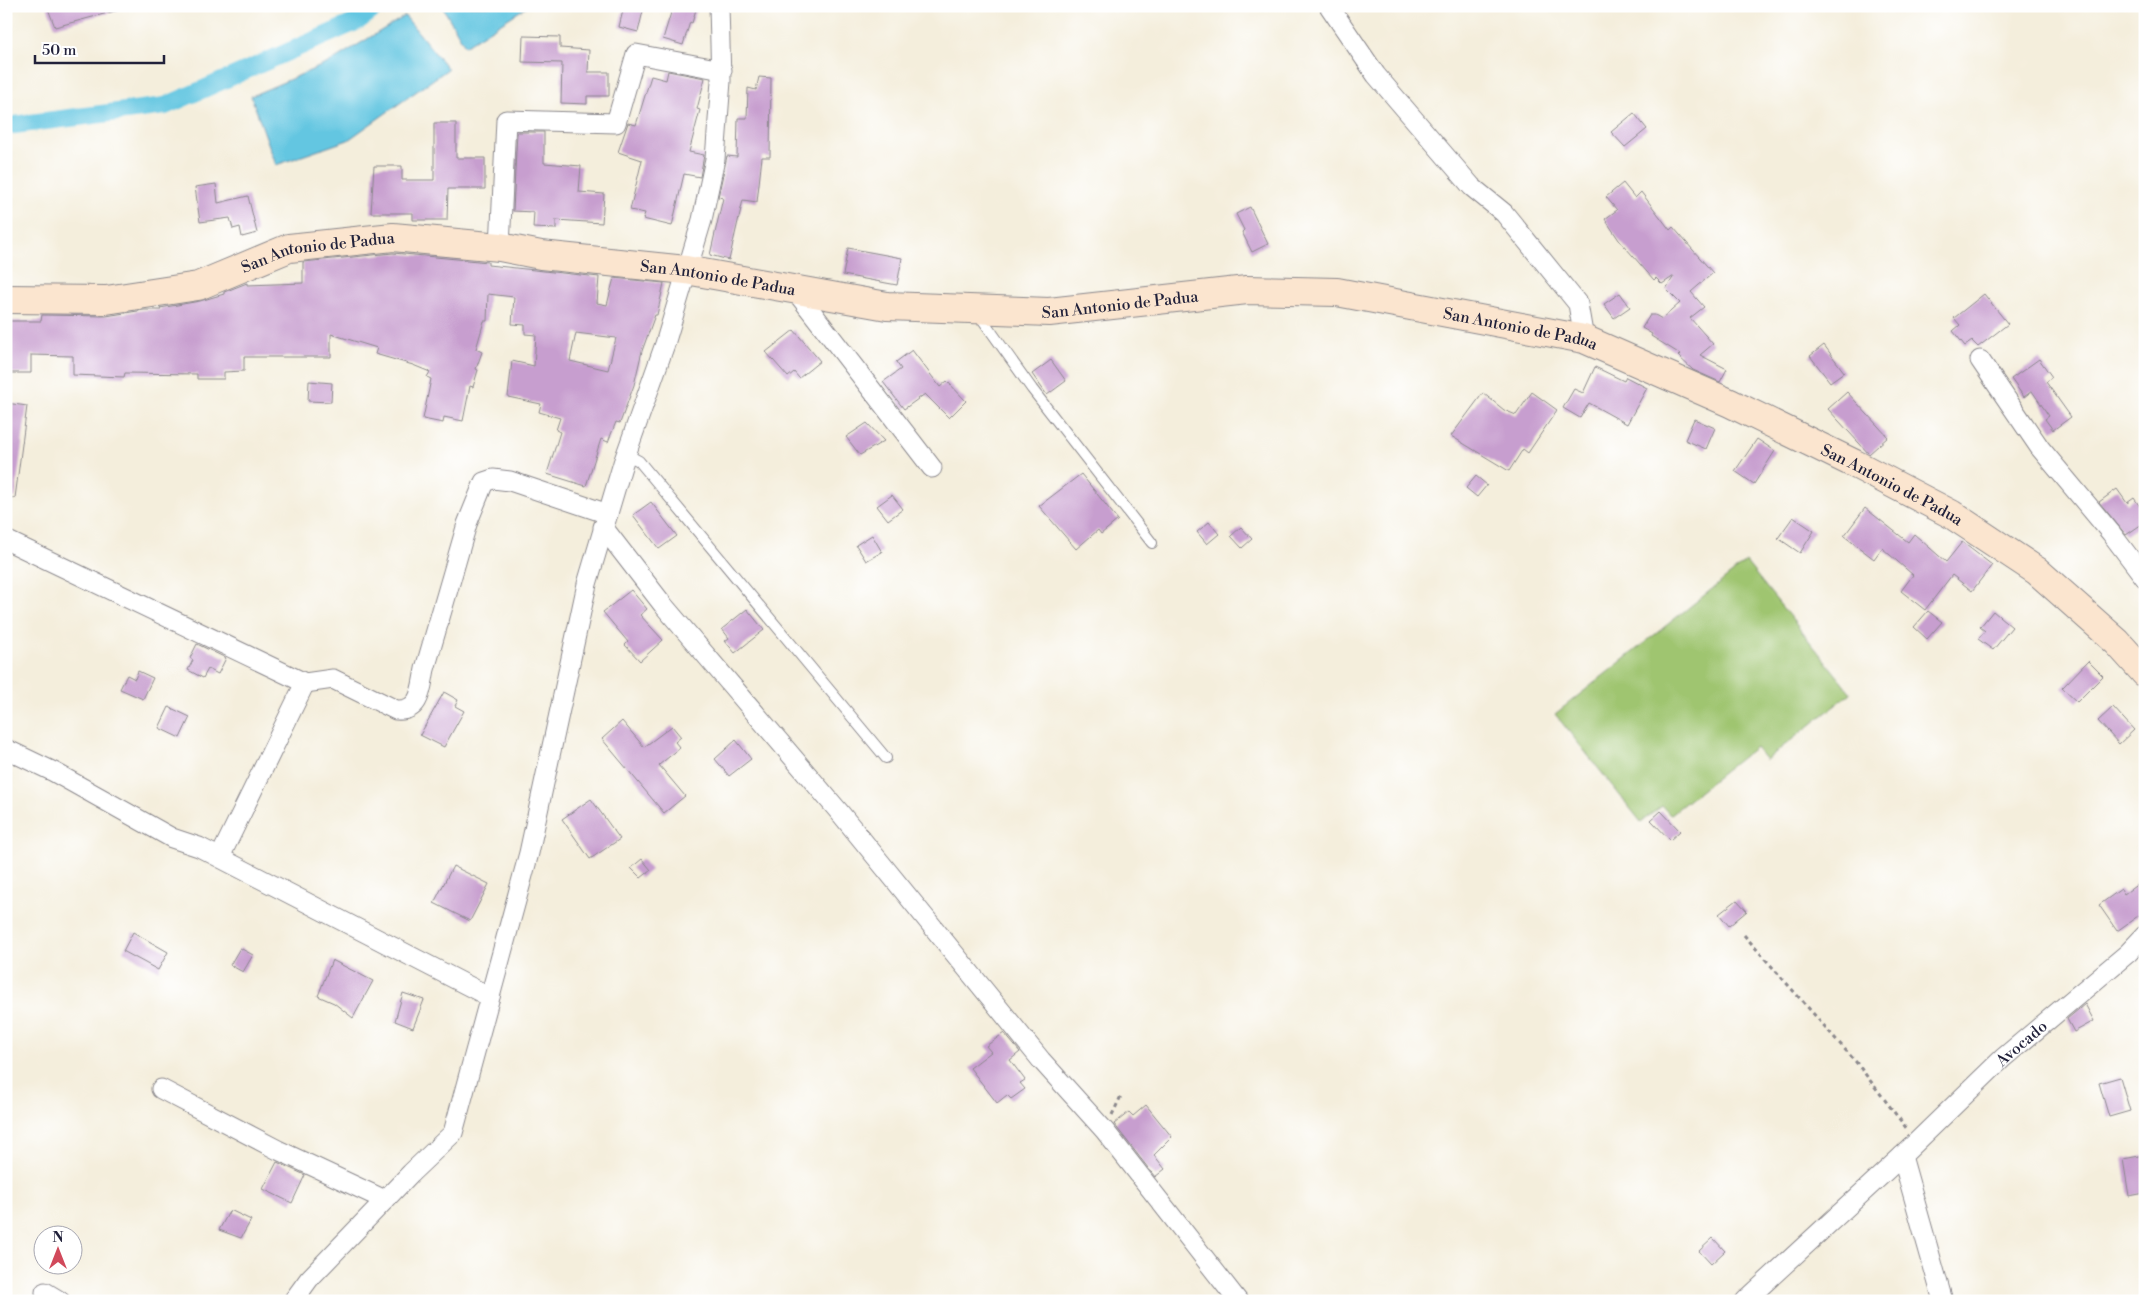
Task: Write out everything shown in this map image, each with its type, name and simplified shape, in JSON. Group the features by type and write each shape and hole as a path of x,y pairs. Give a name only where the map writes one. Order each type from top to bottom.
{"street":[{"path":"294,1301 309,1279 453,1133 529,854 587,584 626,454 665,344 702,220 714,159 722,70 720,6"},
{"path":"1329,6 1376,75 1472,187 1504,213 1578,304 1584,339"},
{"path":"500,247 506,120 616,123 636,54 722,70"},
{"name":"San Antonio de Padua","path":"6,298 106,300 198,286 289,248 393,237 500,247 541,255 686,270 888,306 1048,312 1247,290 1337,292 1584,339 1730,403 1855,464 1951,514 2037,571 2117,642 2145,673"},
{"path":"794,289 932,468"},
{"path":"1980,360 2040,448 2111,533 2145,578"},
{"path":"8,542 305,683 333,679 396,710 404,710 413,707 420,694 425,669 467,524 484,482 493,479 510,481 606,521 664,606 841,814 1040,1060 1105,1131 1238,1301"},
{"path":"220,858 305,683"},
{"path":"6,749 54,772 172,838 199,847 490,997"},
{"name":"Avocado","path":"1745,1301 1902,1156 2003,1058 2128,953 2145,935"},
{"path":"161,1089 278,1150 385,1200"},
{"path":"1902,1156 1943,1301"}],"lane":[{"path":"975,308 1032,389 1152,543"},
{"path":"626,454 639,461 886,758"}],"path":[{"path":"1744,935 1856,1062 1917,1141"}],"green space":[{"path":"1746,562 1851,693 1766,760 1755,747 1670,815 1662,806 1641,822 1555,714"}],"water":[{"path":"442,6 528,6 465,46"},
{"path":"405,16 448,69 348,140 276,165 251,96 328,63"}],"building":[{"path":"47,6 118,6 119,10 55,27"},
{"path":"624,6 643,11 638,32 619,27"},
{"path":"673,6 697,6 683,45 663,39"},
{"path":"523,36 560,37 560,48 589,50 588,72 609,72 609,96 587,96 587,104 561,103 562,63 522,62"},
{"path":"668,71 705,78 697,109 700,110 689,152 704,155 700,177 684,174 672,226 643,219 645,213 630,210 642,160 618,152 628,123 636,125 651,76 666,80"},
{"path":"759,77 771,78 770,157 762,157 757,202 743,200 729,260 710,255 723,198 718,197 727,156 737,157 738,118 747,118 748,88 756,90"},
{"path":"1634,113 1647,129 1625,147 1611,132"},
{"path":"434,123 456,123 456,158 485,158 485,189 448,189 447,220 413,220 413,213 371,213 374,166 402,166 402,180 434,180"},
{"path":"517,132 544,132 544,163 581,166 579,192 604,194 602,223 556,220 556,229 533,228 534,212 513,211"},
{"path":"1623,183 1635,198 1641,192 1670,230 1673,227 1713,273 1691,292 1704,307 1690,318 1713,344 1700,355 1727,369 1720,382 1693,370 1678,356 1680,354 1651,336 1652,334 1642,328 1650,315 1655,315 1662,319 1680,303 1666,289 1674,276 1662,284 1656,278 1654,280 1619,240 1605,219 1617,210 1606,197"},
{"path":"216,184 218,203 248,196 257,233 242,237 240,227 233,229 230,218 200,222 195,187"},
{"path":"1250,207 1268,244 1252,252 1236,214"},
{"path":"848,248 902,258 897,285 843,275"},
{"path":"393,253 488,262 488,265 599,277 597,303 607,305 614,278 664,283 657,315 655,315 642,351 634,385 620,423 616,422 608,442 601,439 586,486 547,474 560,432 556,430 560,418 539,412 541,404 508,397 512,361 534,366 536,335 525,334 525,325 512,324 514,297 488,294 487,321 484,321 476,349 482,352 476,369 478,370 473,387 470,386 463,421 444,417 443,423 423,419 431,379 427,377 430,372 375,354 377,348 331,334 331,357 244,357 244,371 224,372 224,379 197,379 197,374 125,373 124,377 73,375 73,356 31,355 31,373 6,373 6,321 41,321 42,315 106,316 144,310 161,310 160,308 200,301 224,294 224,292 247,283 247,285 303,283 303,262","holes":["576,333 616,338 608,370 570,361"]},
{"path":"1620,293 1630,307 1614,318 1604,304"},
{"path":"1984,294 2008,324 1978,347 1972,341 1965,346 1953,331 1960,325 1954,318"},
{"path":"794,330 820,361 799,378 794,372 788,377 766,352"},
{"path":"1824,345 1844,372 1830,382 1810,356"},
{"path":"912,350 940,387 947,381 966,401 949,418 925,394 904,409 883,382 901,369 896,362"},
{"path":"2039,359 2052,377 2046,382 2071,417 2053,430 2045,419 2049,416 2032,391 2024,397 2011,379"},
{"path":"1051,360 1066,381 1047,395 1032,374"},
{"path":"1595,367 1624,381 1626,377 1647,388 1627,424 1589,403 1580,418 1563,408 1574,389 1583,393"},
{"path":"309,381 332,383 331,402 308,401"},
{"path":"1532,392 1557,410 1528,453 1523,449 1509,471 1451,436 1483,393 1504,410 1516,415"},
{"path":"1847,392 1888,437 1869,454 1828,409"},
{"path":"6,403 27,406 15,498 6,497"},
{"path":"1694,419 1715,428 1706,449 1685,440"},
{"path":"867,423 884,441 860,455 846,437"},
{"path":"1757,439 1775,451 1754,484 1735,471"},
{"path":"1081,474 1118,520 1101,534 1098,530 1076,549 1039,506"},
{"path":"1476,476 1487,485 1477,497 1466,488"},
{"path":"2117,489 2127,503 2134,498 2145,514 2145,522 2126,535 2099,502"},
{"path":"892,495 903,509 888,520 877,506"},
{"path":"651,502 677,536 659,549 633,515"},
{"path":"1865,508 1908,542 1914,534 1946,562 1962,542 1992,565 1972,591 1952,575 1925,610 1901,591 1913,575 1882,548 1874,559 1844,536"},
{"path":"1793,517 1814,531 1800,553 1778,538"},
{"path":"1209,522 1219,534 1207,544 1197,532"},
{"path":"1241,527 1252,539 1242,548 1231,536"},
{"path":"872,535 882,552 866,561 856,545"},
{"path":"631,590 647,609 640,615 663,640 640,661 625,645 628,642 603,612"},
{"path":"747,609 764,630 735,653 725,641 729,638 722,629"},
{"path":"1928,611 1942,622 1927,639 1914,627"},
{"path":"1993,611 2012,627 1993,650 1978,639 1985,631 1980,627"},
{"path":"197,644 226,658 218,674 208,669 203,678 188,670 193,660 190,658"},
{"path":"2088,661 2103,676 2077,702 2062,688"},
{"path":"138,671 153,678 143,699 120,689 127,675 135,679"},
{"path":"444,692 458,700 455,706 464,711 444,747 420,735"},
{"path":"169,707 190,717 180,738 159,728"},
{"path":"2113,707 2134,730 2119,744 2098,721"},
{"path":"622,721 644,747 672,726 681,737 675,742 680,748 659,765 685,796 664,813 602,739"},
{"path":"736,740 751,759 729,776 715,759"},
{"path":"591,799 620,839 590,859 562,819"},
{"path":"1661,811 1680,831 1670,840 1651,820"},
{"path":"642,859 651,870 641,878 631,868"},
{"path":"453,866 489,884 470,921 434,903"},
{"path":"2145,879 2145,911 2117,931 2099,905 2121,889 2124,894"},
{"path":"1737,900 1747,911 1729,926 1719,914"},
{"path":"133,932 168,952 158,970 123,951"},
{"path":"240,948 253,955 243,972 230,965"},
{"path":"332,960 373,981 353,1018 334,1003 318,996"},
{"path":"403,993 424,1000 413,1028 395,1021"},
{"path":"2085,1004 2094,1021 2074,1032 2067,1019"},
{"path":"1004,1033 1020,1052 1010,1060 1025,1080 1020,1083 1025,1089 1011,1099 1007,1095 997,1103 970,1068 991,1052 986,1046"},
{"path":"2120,1077 2130,1111 2109,1117 2099,1083"},
{"path":"1146,1105 1172,1137 1154,1155 1165,1169 1155,1177 1114,1124 1129,1112 1133,1116"},
{"path":"2145,1155 2145,1193 2129,1196 2123,1159"},
{"path":"277,1162 305,1175 292,1203 263,1189"},
{"path":"230,1210 251,1220 241,1238 219,1230"},
{"path":"1713,1238 1725,1251 1711,1264 1699,1251"}],"waterway":[{"path":"6,126 165,106 358,21 378,6"}]}
